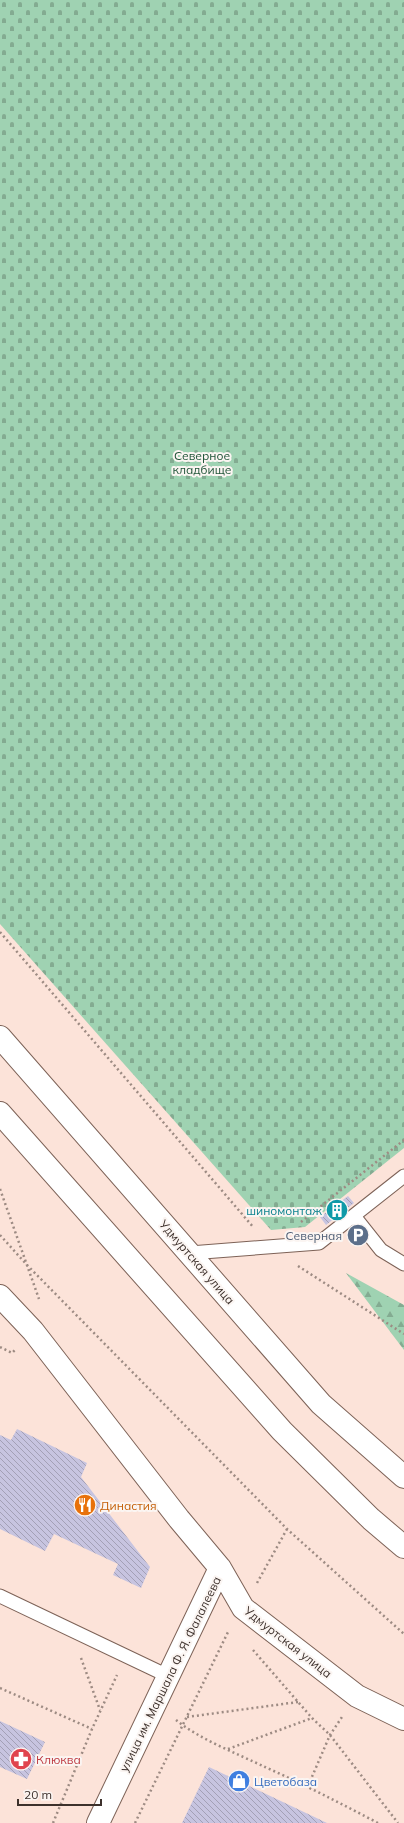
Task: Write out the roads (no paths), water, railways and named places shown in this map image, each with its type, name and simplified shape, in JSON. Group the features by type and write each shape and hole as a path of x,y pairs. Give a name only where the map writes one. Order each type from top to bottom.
{"main road":[{"name":"Удмуртская улица","path":"0,1037 321,1404 404,1477"},
{"path":"0,1113 282,1431 371,1519 404,1548"},
{"name":"Удмуртская улица","path":"0,1296 28,1326 179,1519 220,1568 243,1608 357,1696 404,1719"},
{"name":"улица им. Маршала Ф. Я. Фалалеева","path":"98,1823 220,1568"}],"lane":[{"path":"190,1253 320,1243 404,1176"},
{"path":"354,1216 381,1250 404,1264"},
{"path":"0,1310 28,1326"},
{"path":"0,1596 168,1676"}],"place":[{"name":"шиномонтаж","path":"337,1210"},
{"name":"Северная","path":"358,1235"},
{"name":"Династия","path":"85,1505"},
{"name":"Клюква","path":"21,1759"},
{"name":"Цветобаза","path":"239,1781"}],"park label":[{"name":"Северное кладбище","path":"202,462"}]}
